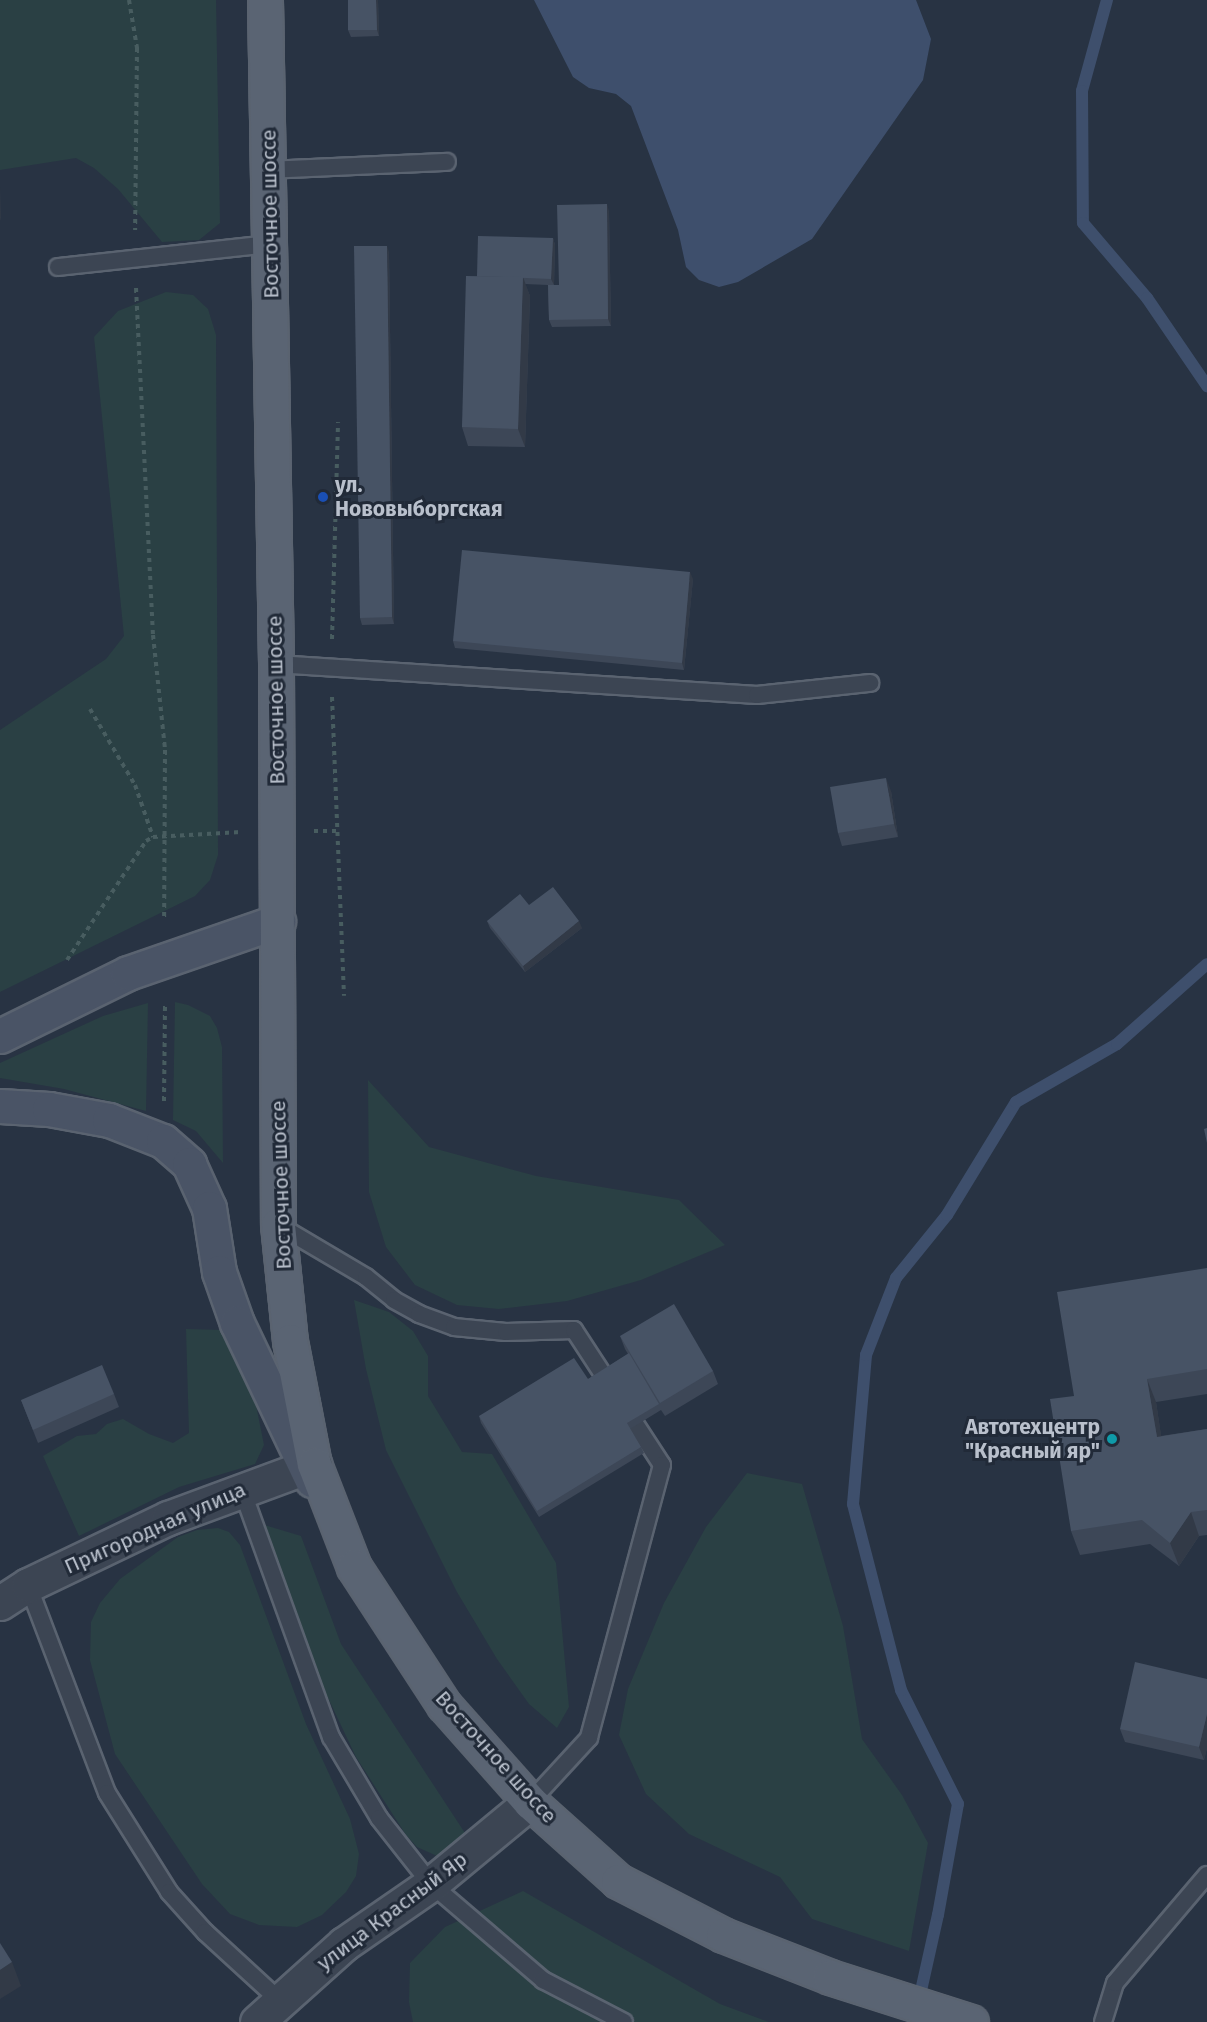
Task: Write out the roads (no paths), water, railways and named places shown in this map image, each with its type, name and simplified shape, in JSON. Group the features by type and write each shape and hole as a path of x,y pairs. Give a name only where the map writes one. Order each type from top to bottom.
{"main road":[{"name":"Восточное шоссе","path":"265,0 271,244 276,664 278,1225 290,1341 310,1465 354,1567 444,1705 530,1802 618,1881 723,1935 830,1977 971,2022"}],"street":[{"path":"0,1036 128,973 165,958 278,921"},
{"path":"0,1106 49,1109 109,1120 163,1141 189,1164 209,1208 219,1272 237,1323 310,1465"},
{"name":"Пригородная улица","path":"0,1602 28,1585 168,1518 310,1465"},
{"name":"улица Красный Яр","path":"268,2011 344,1944 431,1884 530,1802"}],"lane":[{"path":"269,170 447,162"},
{"path":"58,267 271,244"},
{"path":"276,664 757,695 870,683"},
{"path":"278,1225 366,1277 394,1300 419,1314 454,1327 506,1332 574,1330 662,1465 589,1738 530,1802"},
{"path":"242,1490 331,1737 379,1818 431,1884 543,1980 624,2022"},
{"path":"28,1585 107,1793 169,1892 206,1932 268,2011"},
{"path":"1103,2022 1115,1983 1207,1875"}],"water":[{"path":"534,0 916,0 931,39 923,80 812,239 738,282 719,287 699,280 686,267 678,230 631,106 616,94 589,88 573,77"}],"waterway":[{"path":"1107,0 1082,91 1083,223 1147,298 1207,386"},
{"path":"914,2022 938,1915 958,1804 901,1690 853,1504 866,1355 896,1278 947,1215 1016,1102 1117,1044 1207,964"}],"place":[{"name":"ул. Нововыборгская","path":"323,497"},
{"name":"Автотехцентр \"Красный яр\"","path":"1112,1439"}]}
